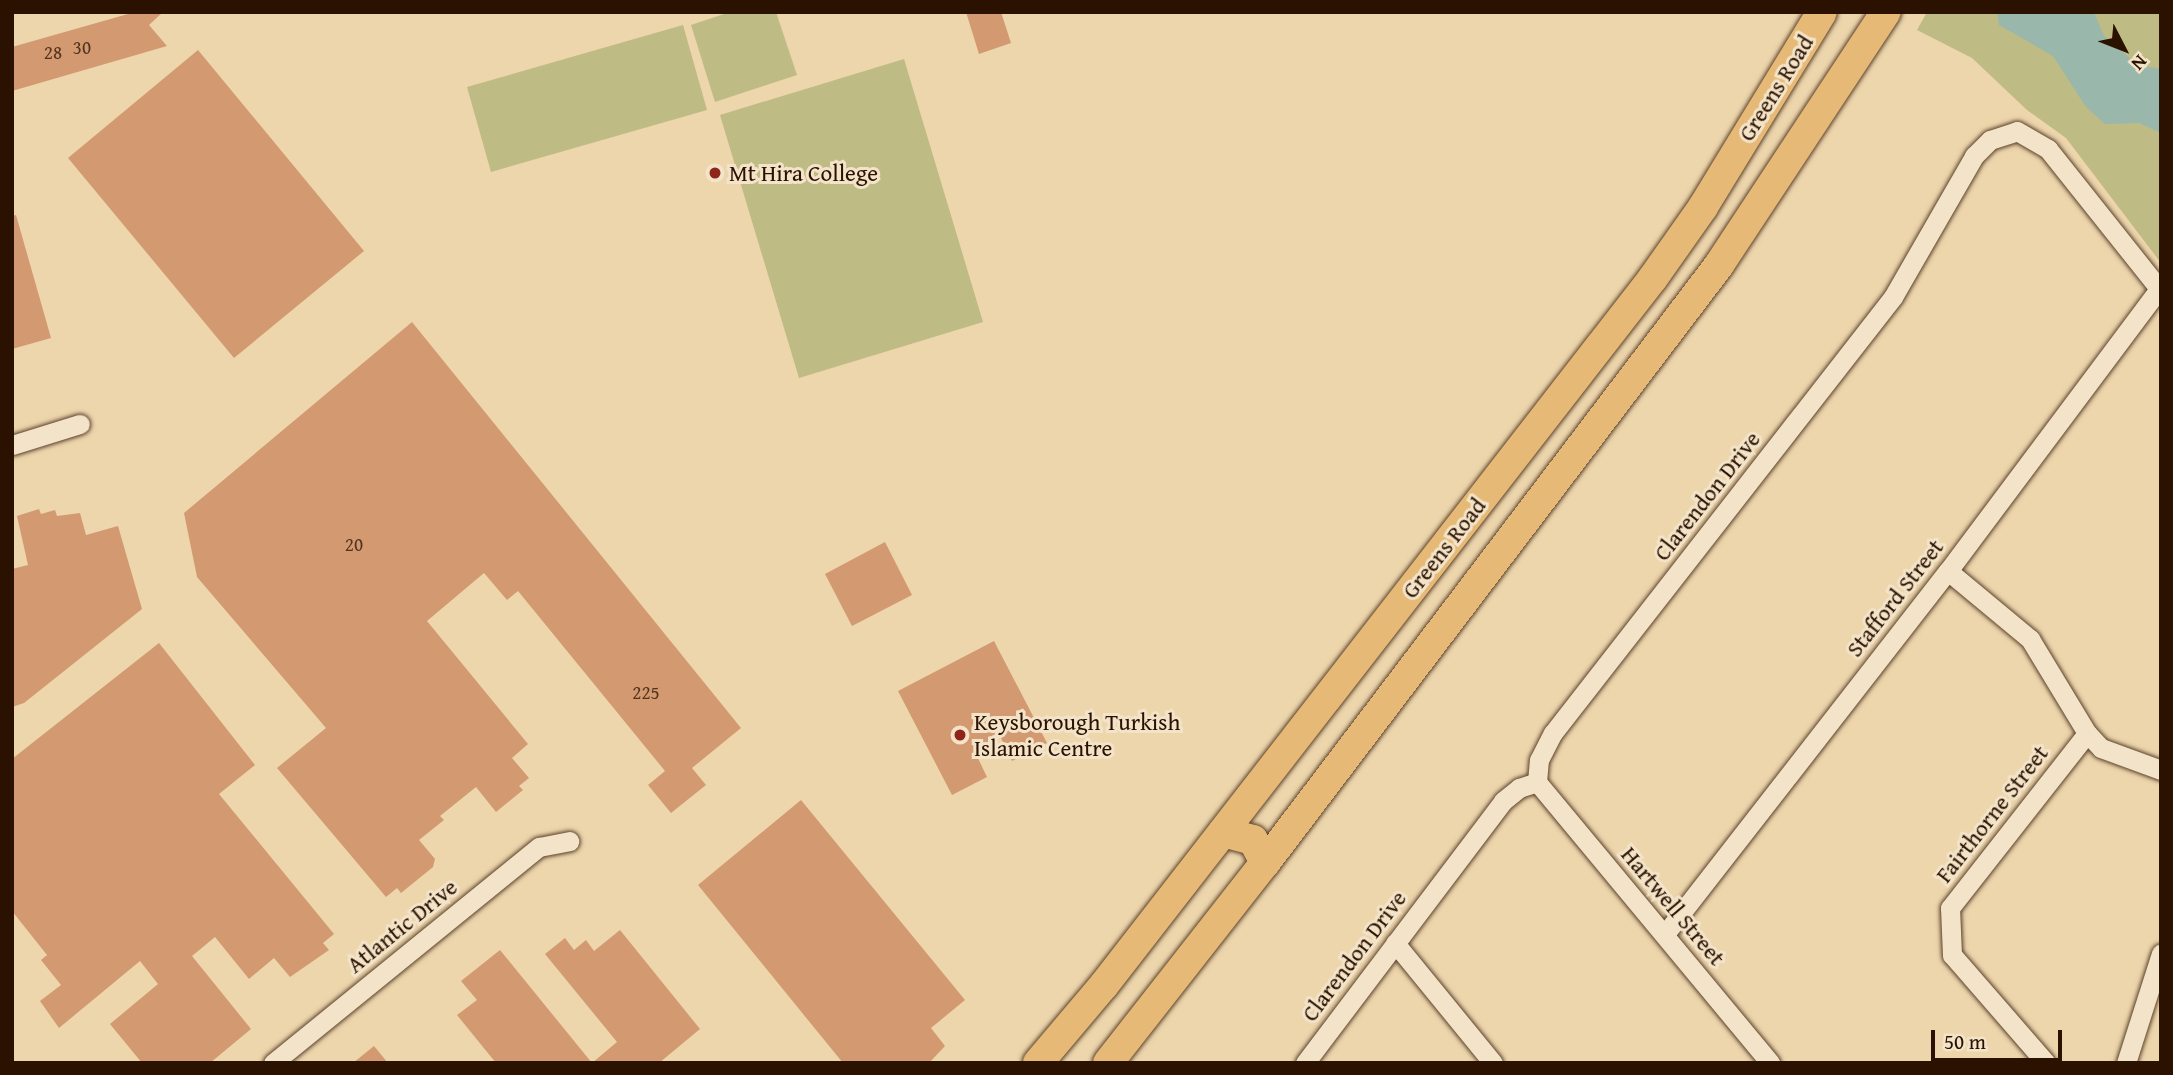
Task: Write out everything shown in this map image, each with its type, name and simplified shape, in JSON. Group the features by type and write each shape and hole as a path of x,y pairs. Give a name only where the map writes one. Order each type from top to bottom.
{"main road":[{"name":"Greens Road","path":"1038,1063 1104,985 1576,380 1710,195 1822,12"},
{"name":"Greens Road","path":"1108,1063 1265,863 1751,219 1886,12"},
{"path":"1710,195 1751,219"},
{"path":"1223,832 1253,840 1265,863"}],"street":[{"name":"Clarendon Drive","path":"1304,1063 1503,800 1518,788 1537,782 1539,760 1553,733 1893,297 1974,156 1990,140 2017,131 2048,149 2160,290"},
{"name":"Stafford Street","path":"1665,934 1948,571 2160,290"},
{"path":"12,445 80,424"},
{"path":"1948,571 2030,639 2087,733 2101,748 2161,770"},
{"name":"Fairthorne Street","path":"2046,1063 1952,955 1950,908 2087,733"},
{"name":"Hartwell Street","path":"1537,782 1770,1063"},
{"name":"Atlantic Drive","path":"273,1063 540,847 569,841"},
{"path":"1395,943 1493,1063"},
{"path":"2126,1063 2157,976 2161,953"}],"shaded area":[{"path":"730,12 776,12 797,75 715,102 691,25"},
{"path":"1927,12 2161,12 2161,263 2066,138 2027,110 1972,58 1917,30"},
{"path":"1997,12 2094,12 2104,36 2138,65 2161,69 2161,133 2139,123 2105,124 2086,107 2053,56 1999,25"},
{"path":"683,25 707,110 491,172 467,87"},
{"path":"904,59 983,322 799,378 720,115"}],"building":[{"path":"135,12 163,12 149,25 167,46 12,91 12,47"},
{"path":"966,12 1001,12 1011,43 979,54"},
{"path":"198,50 364,251 234,358 68,158"},
{"path":"16,215 51,338 12,349 12,216"},
{"path":"412,322 741,728 692,768 706,785 671,813 648,785 665,771 518,591 507,600 484,573 427,621 528,744 512,758 529,778 519,786 523,790 496,812 476,787 440,816 444,820 419,840 435,859 433,867 401,893 397,888 386,897 277,768 326,728 197,577 184,513"},
{"path":"39,509 41,514 55,510 57,516 80,513 86,535 118,526 142,609 24,703 12,707 12,569 28,565 17,516"},
{"path":"885,542 912,595 852,626 825,574"},
{"path":"994,641 1047,743 1012,761 1000,736 974,750 987,777 952,795 898,691"},
{"path":"159,643 255,765 219,794 334,934 323,943 329,950 290,977 274,958 249,979 215,937 192,956 251,1029 210,1063 142,1063 110,1024 158,984 140,961 59,1028 40,1001 61,985 41,960 47,955 12,911 12,759"},
{"path":"801,800 965,1000 931,1028 945,1046 929,1063 843,1063 698,885"},
{"path":"620,930 700,1029 659,1063 592,1063 617,1042 545,954 565,938 574,950 586,940 594,951"},
{"path":"500,950 592,1063 496,1063 457,1015 477,1000 461,981"},
{"path":"374,1046 388,1063 353,1063"}],"place":[{"name":"Mt Hira College","path":"715,173"},
{"name":"Keysborough Turkish Islamic Centre","path":"960,735"}]}
